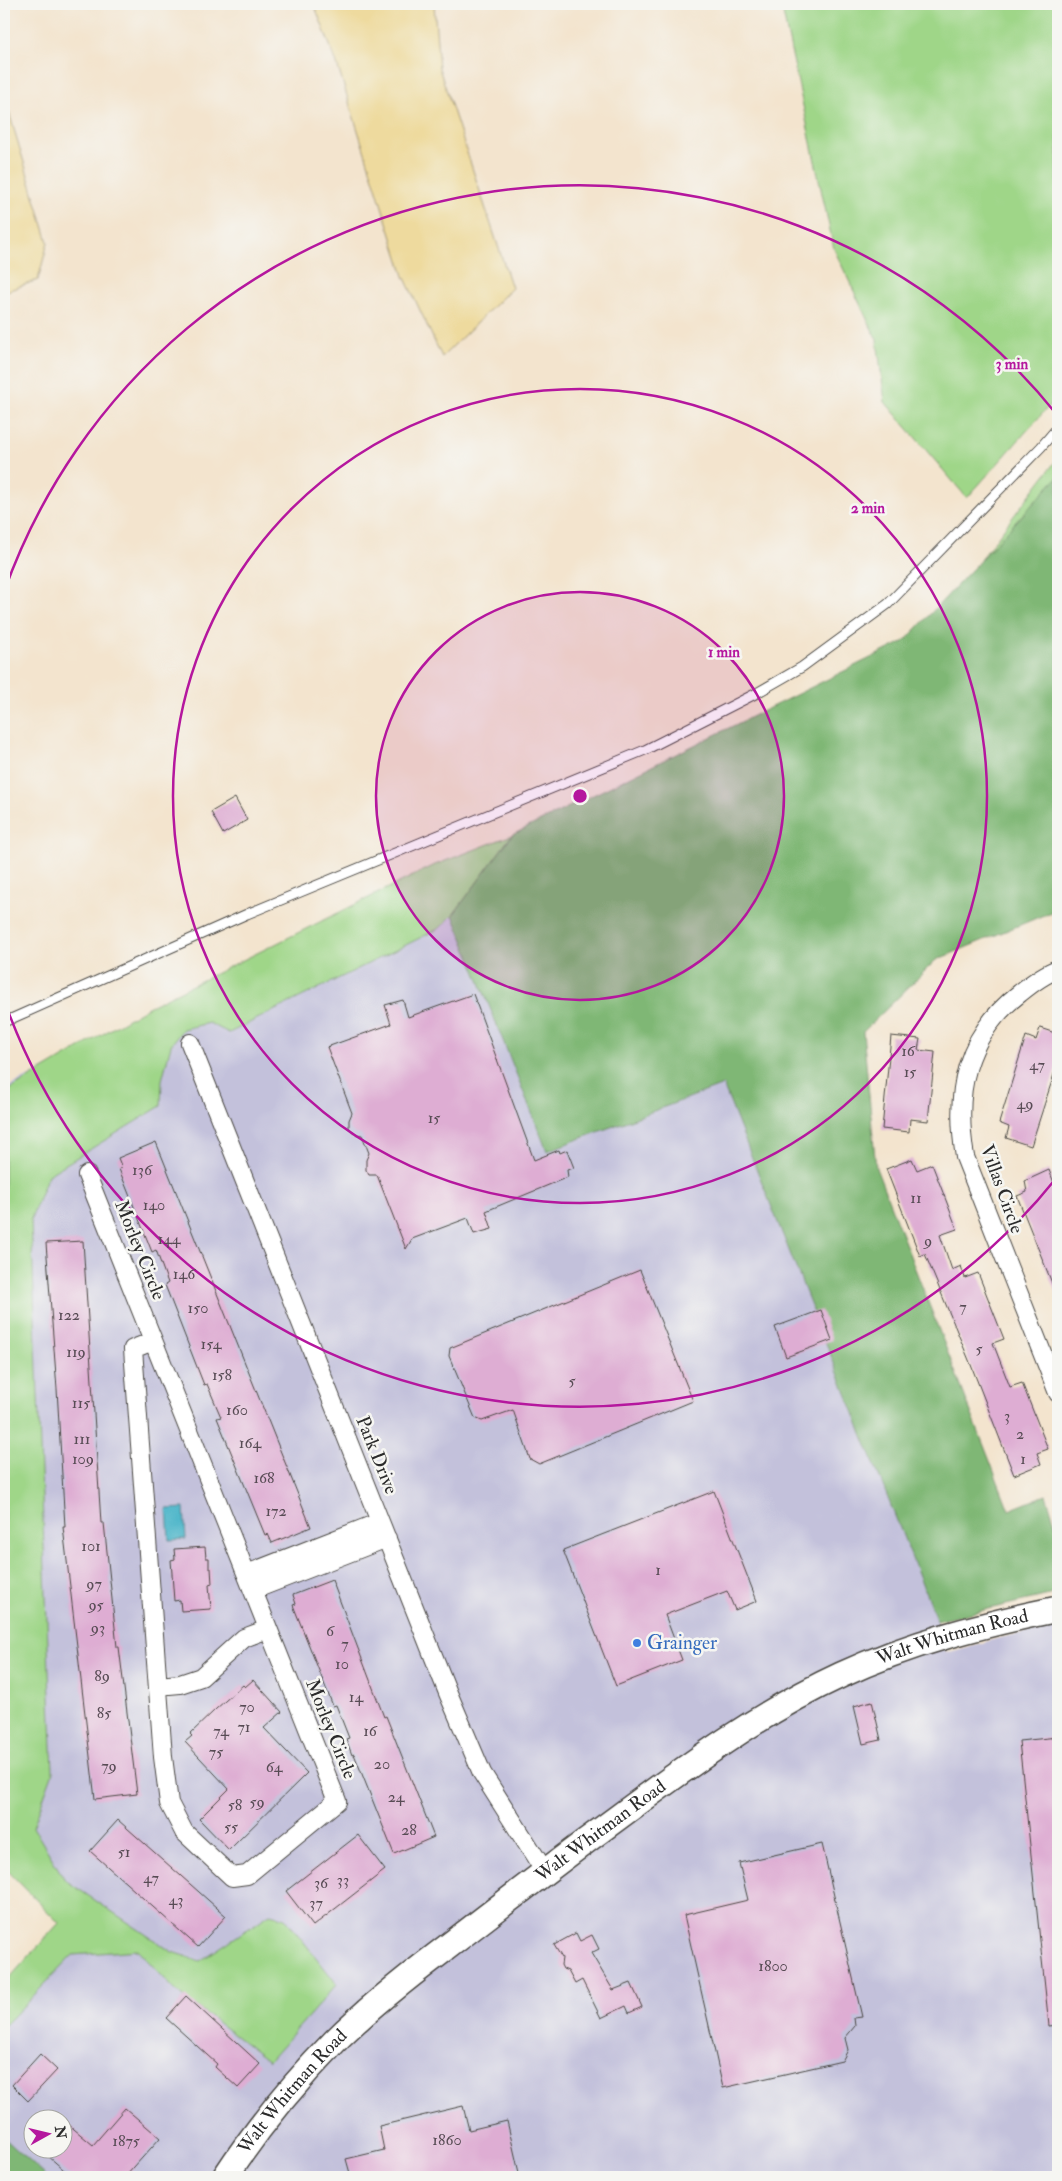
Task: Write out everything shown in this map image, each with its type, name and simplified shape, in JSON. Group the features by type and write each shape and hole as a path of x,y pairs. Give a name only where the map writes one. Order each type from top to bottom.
{"main road":[{"name":"Walt Whitman Road","path":"225,2177 252,2137 276,2107 335,2041 386,1994 545,1872 735,1733 800,1696 884,1657 949,1634 1058,1609"}],"street":[{"name":"Villas Circle","path":"1058,969 1031,984 1008,1002 986,1026 972,1053 960,1106 965,1157 1051,1353 1058,1393"},
{"name":"Park Drive","path":"190,1043 448,1693 482,1773 545,1872"},
{"name":"Morley Circle","path":"87,1175 337,1801 247,1875 232,1877 225,1871 184,1832 169,1803 163,1757 133,1349 153,1341"},
{"path":"250,1582 383,1530"},
{"path":"158,1686 180,1684 201,1677 244,1638 268,1629"}],"lane":[{"path":"4,1022 247,914 645,750 755,694 802,667 888,604 1041,447 1058,427"}],"shaded area":[{"path":"432,871 453,915 547,1151 723,1085 937,1621 946,1653 1003,1637 1058,1626 1058,2177 4,2177 4,1984 59,1923 4,1867 4,1089"}],"green space":[{"path":"781,4 1058,4 1058,396 967,498 885,402 877,340 834,249"},
{"path":"1058,458 1058,477 980,560"},
{"path":"1058,477 1058,911 1051,912 936,960 863,1032 876,1168 1009,1510 1046,1495 1058,1532 1058,1593 937,1621 723,1085 547,1151 453,915 512,835 905,641"},
{"path":"512,835 453,915 440,928 229,1033 209,1023 183,1029 171,1045 162,1080 161,1106 48,1175 31,1219 53,1772 33,1827 65,1880 172,1952 200,1961 270,1914 285,1918 337,1984 269,2061 175,1990 138,1950 73,1955 4,2026 4,1984 59,1923 4,1867 4,1093 148,1007 435,865"},
{"path":"4,2138 22,2154 22,2158 26,2158 47,2177 4,2177"}],"sand":[{"path":"314,4 434,4 439,68 512,288 442,357 404,276 336,61"},
{"path":"4,96 48,242 38,280 4,292"}],"water":[{"path":"184,1508 186,1539 169,1540 167,1509"}],"building":[{"path":"235,798 247,820 223,834 211,812"},
{"path":"473,994 534,1160 559,1150 560,1153 567,1150 574,1168 567,1170 568,1177 486,1211 492,1229 474,1234 468,1218 412,1239 406,1249 377,1175 369,1175 366,1170 366,1160 369,1153 362,1135 355,1134 349,1128 349,1120 352,1113 327,1047 391,1024 385,1005 403,1000 408,1017"},
{"path":"1040,1028 1058,1034 1058,1062 1031,1146 1006,1138 1009,1127 999,1123 1026,1036 1036,1040"},
{"path":"891,1036 920,1039 918,1050 935,1052 928,1121 910,1119 909,1132 882,1129"},
{"path":"156,1142 311,1527 272,1543 268,1534 265,1535 217,1418 221,1417 207,1384 204,1385 165,1285 168,1283 156,1250 152,1252 119,1169 122,1168 118,1158"},
{"path":"912,1159 917,1170 932,1164 957,1229 940,1235 952,1270 961,1266 965,1278 978,1273 1004,1339 993,1343 1010,1387 1022,1383 1048,1449 1037,1453 1041,1464 1014,1475 925,1254 920,1256 886,1169"},
{"path":"1049,1170 1058,1193 1058,1298 1017,1196 1027,1192 1025,1181"},
{"path":"83,1241 101,1523 104,1523 117,1647 119,1647 137,1794 95,1799 63,1527 65,1527 57,1389 46,1243"},
{"path":"640,1270 693,1401 539,1464 530,1459 513,1410 482,1421 475,1418 449,1356 450,1348"},
{"path":"821,1310 832,1340 786,1357 775,1327"},
{"path":"714,1491 757,1601 735,1610 727,1591 665,1615 682,1660 616,1686 563,1550"},
{"path":"205,1547 206,1558 209,1558 209,1568 211,1568 212,1584 209,1585 211,1609 181,1611 180,1600 174,1601 171,1560 175,1559 174,1549"},
{"path":"332,1580 384,1717 386,1716 434,1837 394,1854 354,1754 352,1755 346,1739 349,1738 336,1705 333,1706 293,1605 296,1604 293,1595"},
{"path":"253,1680 282,1712 264,1728 307,1773 229,1850 199,1819 229,1789 185,1742 192,1736 190,1734 216,1709 243,1685 245,1687"},
{"path":"872,1701 881,1740 863,1744 854,1706"},
{"path":"1058,1737 1058,2025 1049,2026 1019,1741"},
{"path":"118,1820 226,1916 198,1947 90,1851"},
{"path":"358,1835 385,1870 313,1926 286,1891"},
{"path":"822,1844 862,2017 854,2018 855,2026 845,2038 848,2050 842,2061 723,2088 684,1915 748,1900 739,1863"},
{"path":"576,1933 580,1941 592,1935 599,1949 591,1953 613,1990 631,1983 642,2007 629,2013 626,2006 601,2018 582,1980 575,1984 568,1971 563,1969 561,1965 562,1958 554,1945"},
{"path":"186,1996 260,2064 238,2088 215,2067 217,2064 166,2018"},
{"path":"40,2054 57,2070 28,2101 12,2085"},
{"path":"463,2106 469,2130 507,2121 520,2177 351,2177 346,2159 384,2150 379,2126"},
{"path":"125,2108 160,2138 125,2177 72,2177 50,2158 72,2158 72,2127 93,2145"}],"place":[{"name":"Grainger","path":"637,1643"}]}
